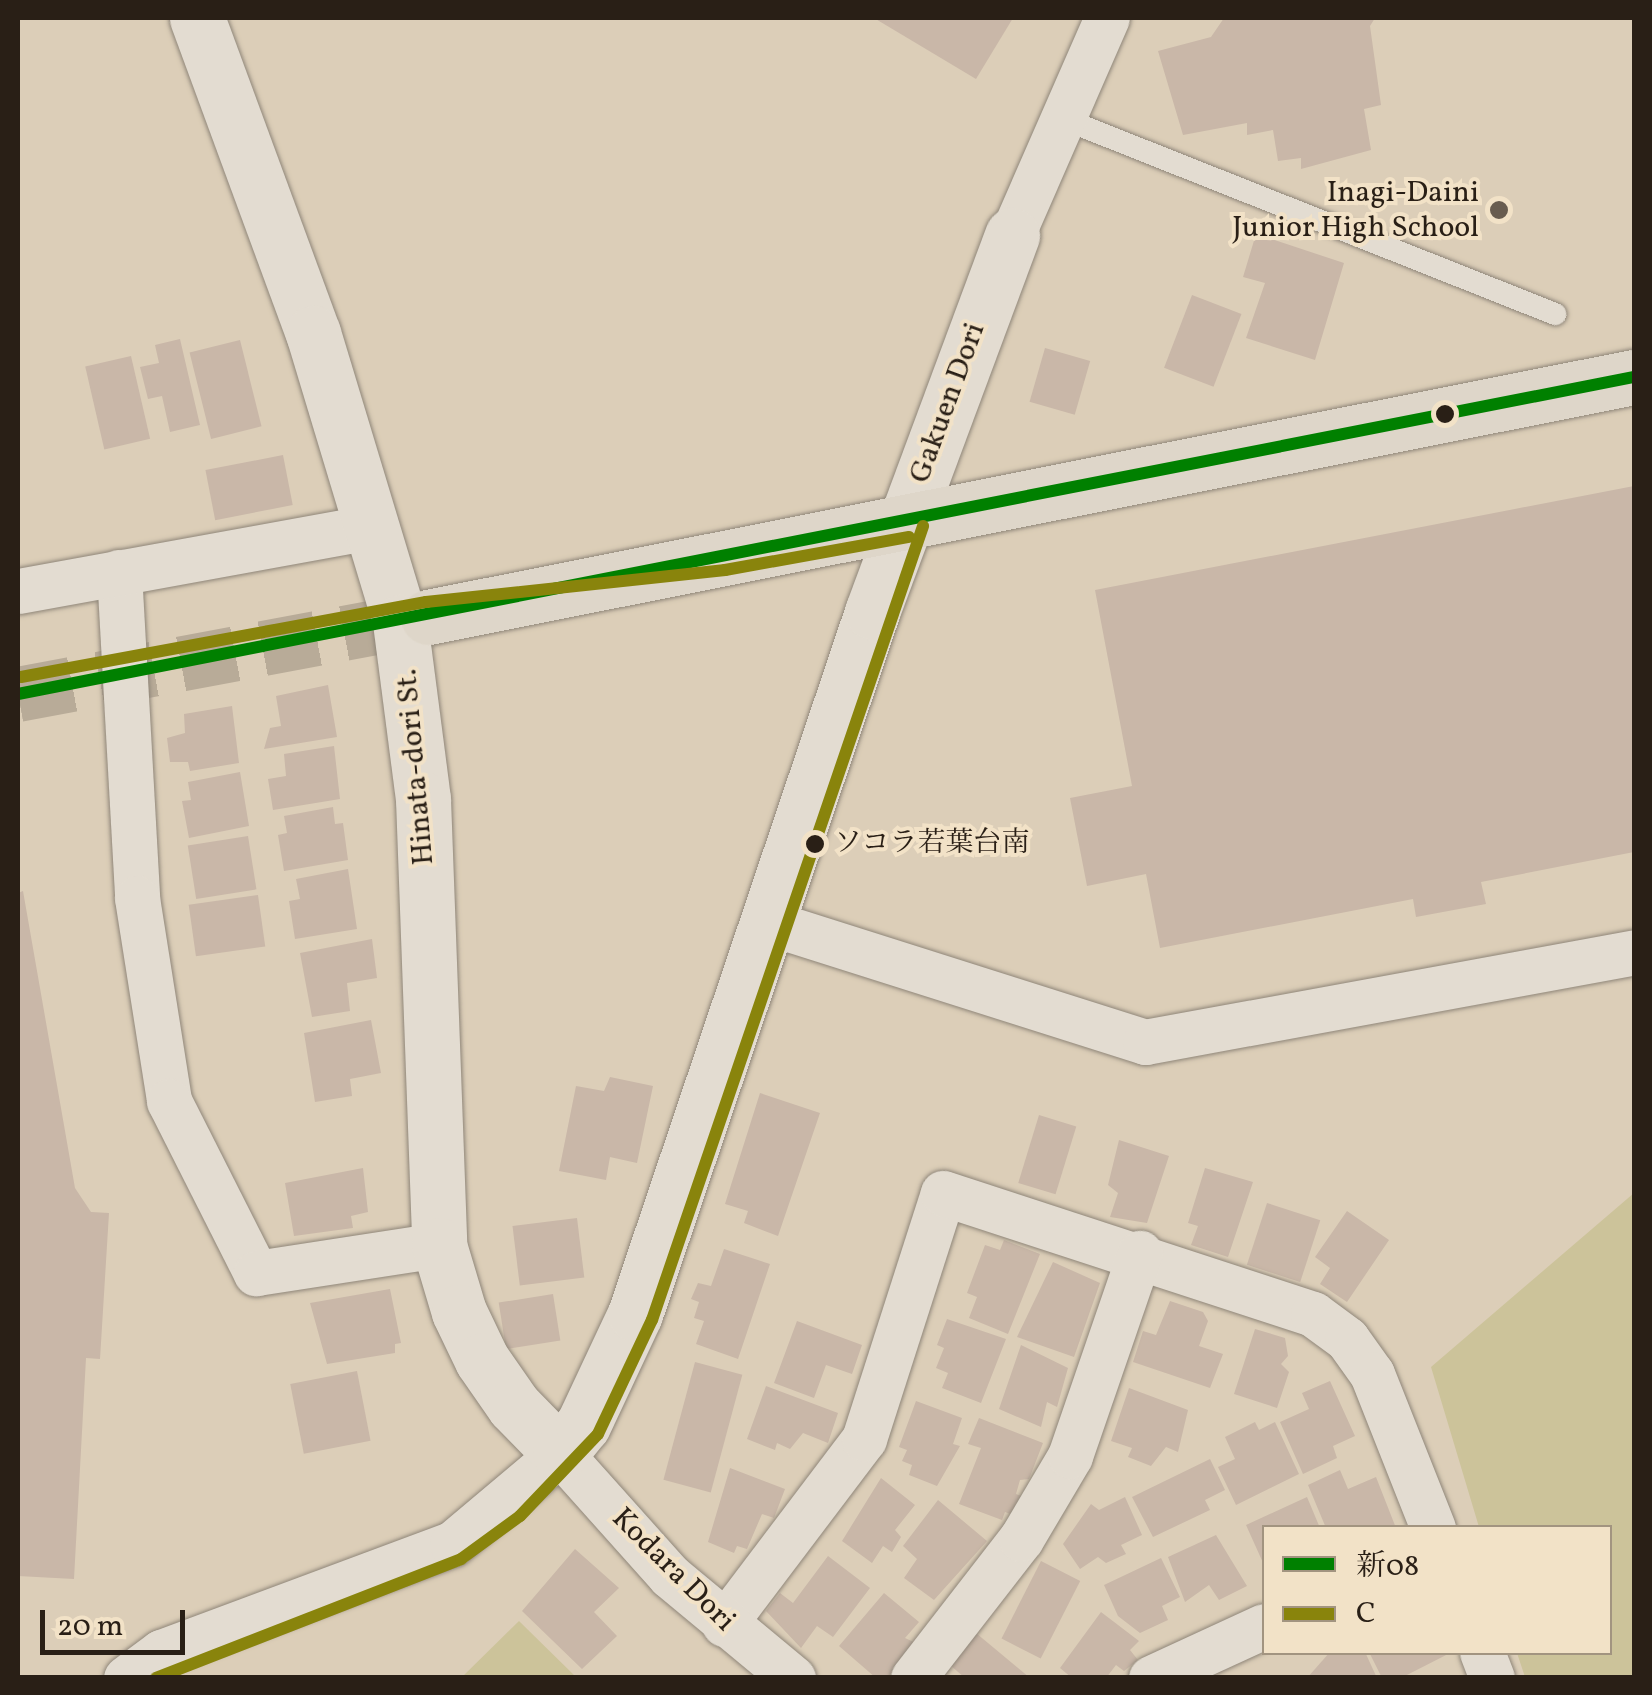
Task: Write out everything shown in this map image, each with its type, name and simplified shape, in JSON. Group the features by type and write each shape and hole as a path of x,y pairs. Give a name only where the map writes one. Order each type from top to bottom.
{"main road":[{"path":"425,601 723,554 1634,377"}],"street":[{"name":"Hinata-dori St.","path":"197,18 375,526 400,622 423,799 439,1245 458,1312 482,1360 514,1406 560,1454"},
{"name":"Gakuen Dori","path":"126,1678 161,1652 452,1544 560,1454 583,1426 635,1314 906,520 1012,235 1059,117 1107,18"},
{"path":"18,591 375,526"},
{"path":"119,572 138,898 170,1102 256,1273 439,1245"},
{"path":"767,922 1145,1042 1634,952"},
{"path":"724,1624 864,1440 943,1193 1140,1253 1313,1314 1347,1339 1372,1374 1432,1525"},
{"path":"913,1678 1021,1538 1070,1456 1140,1253"},
{"name":"Kodara Dori","path":"560,1454 670,1576 793,1678"},
{"path":"1151,1678 1262,1627"}],"lane":[{"path":"1059,117 1555,314"}],"shaded area":[{"path":"1634,1193 1634,1677 1525,1677 1518,1655 1612,1655 1612,1525 1478,1525 1431,1367"},
{"path":"519,1621 576,1677 462,1677"}],"building":[{"path":"874,18 1013,18 976,79"},
{"path":"1224,18 1375,18 1370,26 1381,105 1364,109 1371,150 1301,169 1301,158 1278,161 1273,130 1247,135 1247,123 1183,135 1158,51 1211,37"},
{"path":"1256,234 1344,263 1315,360 1246,338 1265,283 1243,277"},
{"path":"1192,295 1241,314 1214,387 1164,368"},
{"path":"180,339 200,425 170,432 162,396 148,399 140,367 159,363 155,345"},
{"path":"240,340 262,426 211,439 190,353"},
{"path":"1045,348 1090,361 1075,415 1030,402"},
{"path":"131,356 150,439 104,449 85,367"},
{"path":"283,455 293,505 215,520 205,470"},
{"path":"1634,486 1634,852 1481,882 1486,904 1416,917 1413,899 1160,948 1146,874 1087,886 1070,798 1132,786 1095,590"},
{"path":"328,685 337,737 264,749 270,728 281,726 276,696"},
{"path":"232,706 239,763 190,771 188,762 170,762 167,738 185,733 184,714"},
{"path":"334,746 340,799 273,810 268,779 286,776 284,754"},
{"path":"240,772 249,826 189,838 182,801 191,800 188,782"},
{"path":"333,807 335,824 343,823 348,860 284,871 278,835 287,833 284,816"},
{"path":"248,836 256,889 196,899 188,846"},
{"path":"348,869 357,929 295,939 289,901 300,899 296,879"},
{"path":"23,891 75,1188 91,1212 109,1213 100,1359 86,1358 74,1579 18,1576 18,893"},
{"path":"258,895 265,946 196,956 189,905"},
{"path":"372,939 377,978 347,983 350,1011 312,1017 300,953"},
{"path":"371,1020 381,1073 350,1079 352,1096 315,1102 304,1033"},
{"path":"610,1077 653,1086 637,1163 610,1157 606,1180 559,1171 576,1086 604,1091"},
{"path":"760,1093 820,1113 778,1236 744,1223 748,1211 725,1204"},
{"path":"1039,1115 1076,1126 1056,1194 1018,1183"},
{"path":"1119,1140 1169,1156 1147,1223 1110,1217 1118,1193 1108,1185"},
{"path":"363,1168 368,1212 351,1216 353,1228 294,1236 285,1183"},
{"path":"1205,1168 1253,1182 1228,1257 1191,1245 1198,1226 1188,1223"},
{"path":"1267,1203 1320,1220 1300,1282 1247,1265"},
{"path":"1347,1211 1389,1240 1347,1302 1320,1284 1330,1268 1315,1257"},
{"path":"577,1218 584,1278 520,1285 512,1226"},
{"path":"1004,1240 1040,1254 1008,1334 969,1318 977,1297 967,1293 985,1245 1000,1250"},
{"path":"724,1249 770,1264 738,1359 696,1344 704,1321 694,1318 699,1302 691,1299 698,1283 711,1286"},
{"path":"1053,1262 1100,1283 1074,1357 1017,1337"},
{"path":"390,1289 401,1343 395,1344 395,1353 327,1364 310,1303"},
{"path":"553,1294 560,1340 506,1349 499,1303"},
{"path":"1170,1301 1203,1312 1208,1321 1199,1346 1223,1354 1210,1388 1133,1362 1143,1331 1156,1335"},
{"path":"947,1319 1006,1339 981,1403 942,1388 948,1373 936,1368 944,1348 937,1345"},
{"path":"797,1321 862,1345 852,1374 826,1365 814,1398 774,1383"},
{"path":"1255,1329 1285,1338 1288,1356 1281,1364 1289,1372 1277,1408 1234,1394"},
{"path":"1021,1345 1068,1368 1057,1407 1047,1402 1041,1427 999,1409"},
{"path":"695,1362 742,1375 711,1493 663,1480"},
{"path":"357,1371 371,1441 304,1454 290,1384"},
{"path":"1330,1381 1355,1436 1333,1446 1337,1458 1303,1474 1280,1422 1309,1409 1302,1393"},
{"path":"766,1386 838,1413 828,1443 803,1433 790,1449 777,1443 775,1450 747,1439"},
{"path":"1129,1388 1188,1410 1178,1452 1166,1447 1151,1466 1128,1457 1132,1448 1111,1441"},
{"path":"916,1401 962,1418 953,1444 960,1446 937,1486 909,1475 912,1465 902,1461 907,1450 899,1447"},
{"path":"979,1418 1043,1443 1029,1479 1020,1480 1016,1494 1024,1497 1016,1516 1005,1512 1002,1520 959,1504 981,1448 968,1444"},
{"path":"1255,1422 1259,1430 1275,1422 1299,1474 1236,1505 1218,1467 1235,1459 1225,1437"},
{"path":"1210,1459 1225,1490 1205,1500 1210,1510 1153,1537 1132,1497"},
{"path":"730,1468 785,1489 774,1518 762,1514 747,1549 737,1546 734,1553 708,1542"},
{"path":"1340,1470 1348,1489 1376,1477 1395,1525 1325,1525 1308,1485"},
{"path":"881,1478 915,1505 895,1530 901,1537 892,1552 883,1546 872,1563 842,1541"},
{"path":"1125,1497 1142,1535 1121,1545 1126,1554 1106,1563 1098,1557 1080,1569 1063,1544 1091,1504 1099,1510"},
{"path":"1307,1497 1319,1525 1262,1525 1262,1561 1246,1525"},
{"path":"938,1500 987,1541 934,1600 904,1578 917,1559 903,1546"},
{"path":"1216,1535 1247,1586 1219,1600 1209,1585 1185,1602 1168,1557"},
{"path":"575,1549 619,1588 594,1612 617,1636 582,1669 522,1611"},
{"path":"828,1556 870,1588 833,1637 817,1626 801,1648 766,1611 780,1593 793,1603"},
{"path":"1161,1558 1180,1597 1162,1606 1168,1620 1140,1633 1118,1616 1104,1585"},
{"path":"1041,1561 1080,1581 1041,1658 1002,1639"},
{"path":"884,1593 919,1622 905,1638 916,1643 887,1678 876,1678 839,1646"},
{"path":"1101,1612 1139,1641 1130,1650 1138,1660 1124,1671 1116,1665 1106,1678 1072,1678 1060,1668"},
{"path":"976,1633 1030,1678 965,1678 950,1665"},
{"path":"1327,1655 1366,1655 1377,1678 1307,1678"},
{"path":"1370,1655 1446,1655 1401,1678 1382,1678"}],"tunnel":[{"path":"18,694 428,617"}],"transit line":[{"name":"新08","path":"18,694 1634,377"},
{"name":"C","path":"156,1678 461,1559 520,1516 598,1434 652,1320 923,526"},
{"name":"C","path":"21,677 426,602 725,570 909,537"}],"place":[{"name":"Inagi-Daini Junior High School","path":"1499,210"},
{"name":"ソコラ若葉台南","path":"815,844"}]}
